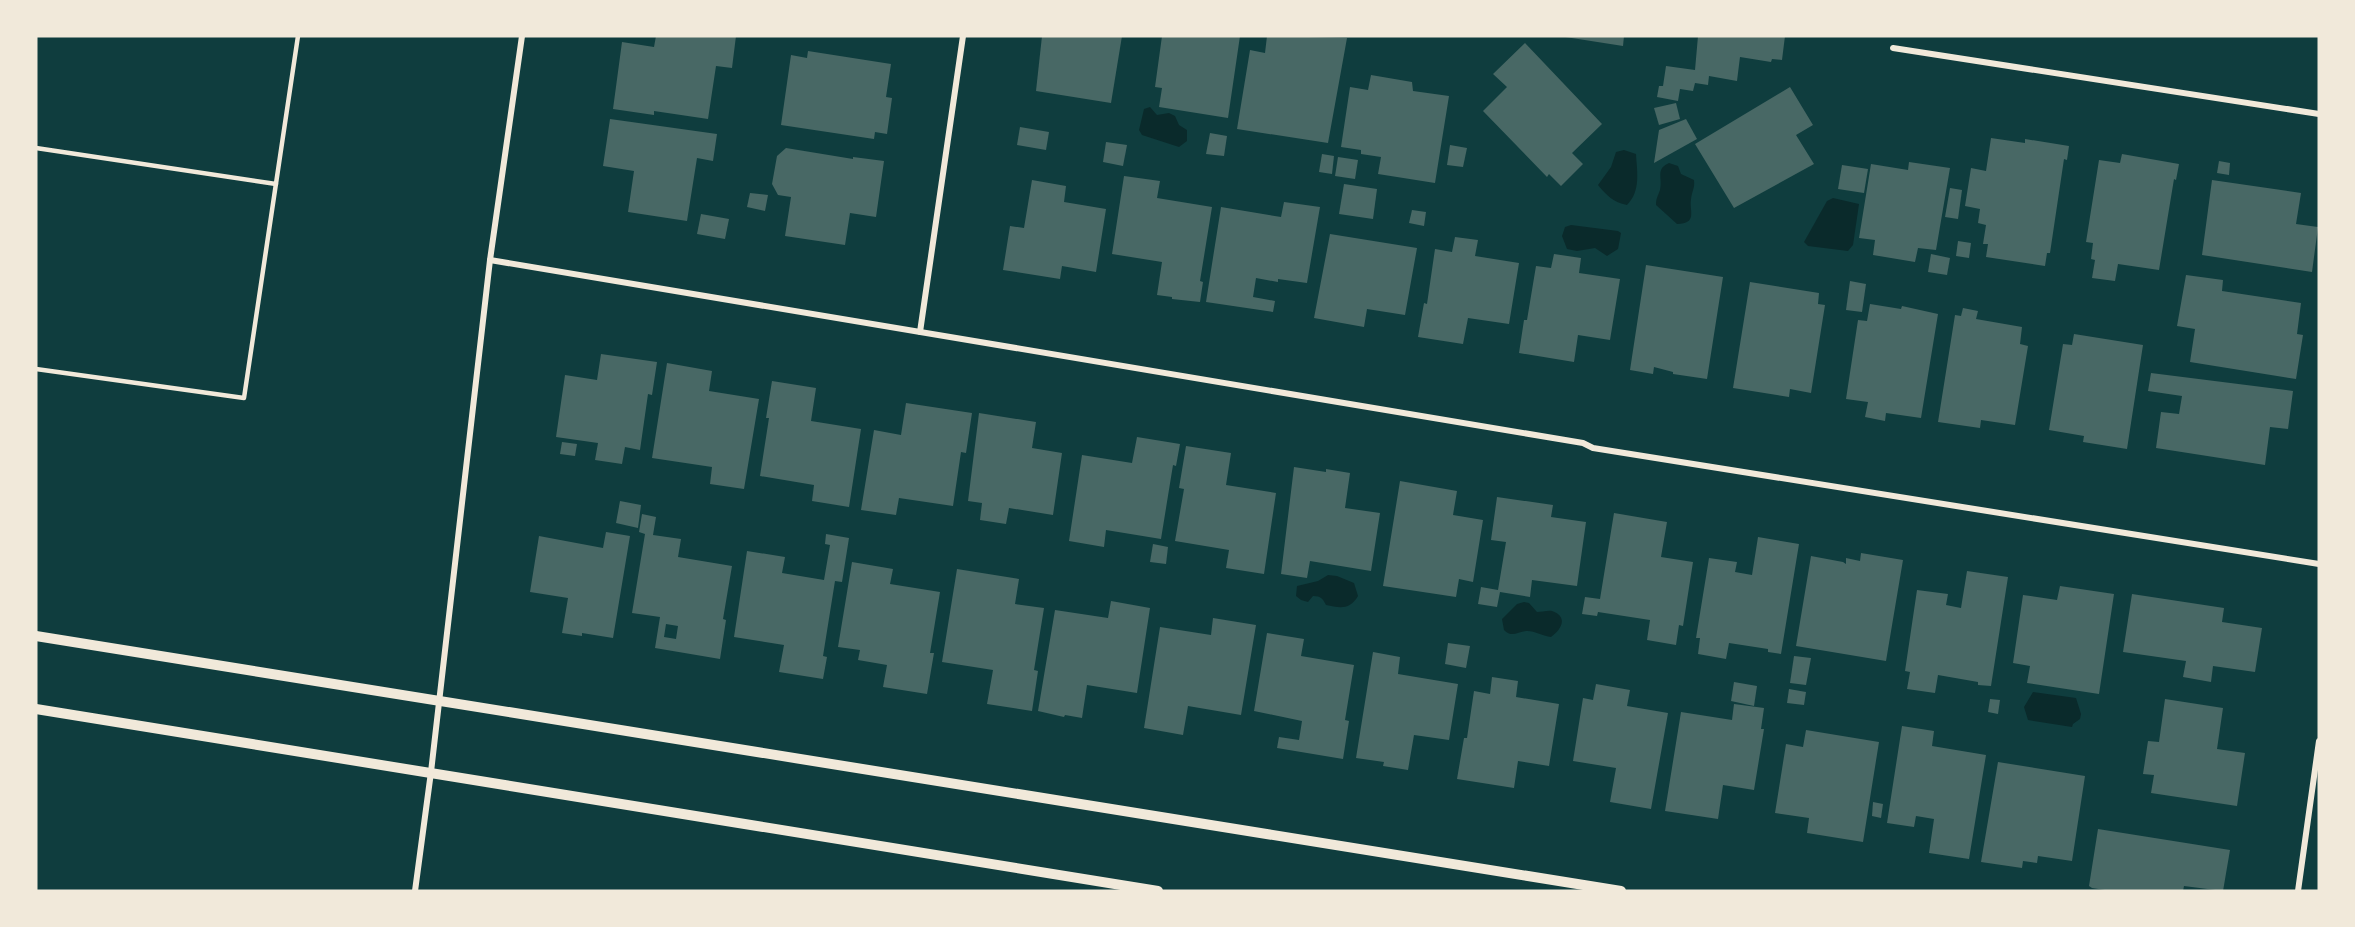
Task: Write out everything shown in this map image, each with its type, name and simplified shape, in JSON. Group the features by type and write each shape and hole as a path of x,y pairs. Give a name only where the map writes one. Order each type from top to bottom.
{"street":[{"path":"415,891 431,772 490,260 522,36"},
{"path":"920,332 963,36"},
{"path":"1893,48 2319,114"},
{"path":"490,260 1583,443 1593,448 2319,564"},
{"path":"36,636 1621,891"},
{"path":"36,709 1158,891"},
{"path":"2298,891 2319,741"}],"lane":[{"path":"36,369 244,398 298,36"},
{"path":"36,148 276,184"}],"water":[{"path":"1150,107 1157,115 1169,113 1175,116 1179,125 1187,130 1187,141 1179,147 1142,135 1139,130 1144,109"},
{"path":"1624,150 1636,154 1637,168 1636,187 1627,205 1611,198 1598,185 1611,167 1616,152"},
{"path":"1669,163 1678,166 1681,174 1694,180 1691,216 1688,222 1677,224 1656,205 1661,186 1661,171"},
{"path":"1833,198 1859,204 1853,245 1848,251 1808,246 1804,242 1827,201"},
{"path":"1571,225 1618,231 1621,233 1618,249 1607,256 1595,248 1577,251 1567,249 1562,236 1565,227"},
{"path":"1328,575 1354,583 1358,596 1352,604 1336,607 1326,605 1318,597 1313,596 1308,602 1296,596 1297,586 1318,581"},
{"path":"1529,603 1537,612 1550,611 1557,614 1562,620 1558,631 1551,637 1529,631 1512,634 1504,630 1502,619 1517,604"},
{"path":"2033,692 2076,698 2081,714 2080,719 2072,727 2028,720 2024,707"}],"building":[{"path":"656,36 736,36 732,68 716,66 708,119 654,111 654,115 613,109 622,42 654,47"},
{"path":"1042,36 1122,36 1111,103 1036,91"},
{"path":"1162,36 1240,36 1228,118 1159,107 1162,88 1155,87"},
{"path":"1267,36 1347,38 1328,143 1237,129 1250,50 1265,53"},
{"path":"1559,36 1624,36 1623,46"},
{"path":"1698,36 1785,36 1782,60 1772,59 1771,62 1740,57 1737,81 1709,76 1708,85 1695,83 1693,91 1680,89 1678,101 1657,97 1659,86 1663,86 1666,66 1695,70"},
{"path":"1525,43 1602,124 1572,153 1583,164 1561,186 1549,174 1547,177 1483,111 1507,87 1493,74"},
{"path":"808,51 891,64 886,97 892,98 887,134 875,132 874,139 781,125 791,55 807,58"},
{"path":"1371,75 1412,82 1413,91 1449,96 1435,183 1378,174 1381,157 1361,154 1361,150 1341,147 1350,87 1368,90"},
{"path":"1790,87 1813,125 1796,135 1814,164 1734,208 1695,144"},
{"path":"1676,103 1680,119 1659,125 1654,108"},
{"path":"610,119 717,134 713,161 697,158 687,221 628,212 634,171 603,166"},
{"path":"1686,119 1697,139 1654,163 1659,130"},
{"path":"1020,127 1049,132 1046,150 1017,145"},
{"path":"1210,133 1227,136 1224,156 1206,154"},
{"path":"1991,138 2025,143 2025,139 2069,146 2067,160 2064,159 2050,253 2047,253 2045,266 1986,257 1988,244 1983,244 1986,225 1978,223 1980,209 1965,206 1971,168 1986,171"},
{"path":"1106,142 1127,145 1123,166 1103,162"},
{"path":"1450,145 1467,148 1463,167 1447,165"},
{"path":"786,148 853,159 853,157 884,161 876,217 850,213 845,245 785,236 791,197 778,195 772,184 777,156"},
{"path":"1322,154 1334,156 1332,174 1319,172"},
{"path":"2122,154 2179,164 2176,180 2174,179 2159,270 2118,264 2115,281 2092,278 2095,260 2091,259 2093,243 2086,242 2099,160 2120,163"},
{"path":"1338,157 1358,160 1355,179 1335,176"},
{"path":"2219,161 2230,163 2229,175 2217,173"},
{"path":"1909,162 1950,168 1936,250 1918,248 1915,262 1873,255 1875,240 1859,238 1871,164 1908,170"},
{"path":"1842,165 1868,169 1864,193 1838,189"},
{"path":"1124,176 1160,181 1157,198 1212,207 1200,281 1203,282 1200,302 1157,295 1162,262 1112,254"},
{"path":"1032,180 1066,186 1064,202 1106,209 1096,272 1062,266 1060,279 1003,270 1010,226 1024,228"},
{"path":"2212,180 2301,193 2296,224 2318,227 2312,272 2202,255"},
{"path":"1344,184 1377,189 1373,219 1339,214"},
{"path":"1950,188 1962,190 1958,219 1945,217"},
{"path":"750,193 768,195 765,211 747,207"},
{"path":"1284,202 1320,207 1307,283 1278,279 1278,282 1256,278 1253,297 1275,301 1273,312 1206,302 1221,207 1281,217"},
{"path":"1412,210 1426,212 1424,226 1409,223"},
{"path":"701,214 729,219 725,239 697,234"},
{"path":"1330,234 1417,248 1405,315 1367,309 1364,327 1314,318"},
{"path":"1455,237 1478,240 1475,256 1519,263 1509,324 1468,318 1463,344 1418,337 1424,303 1427,304 1435,249 1452,252"},
{"path":"1958,241 1971,243 1969,258 1956,256"},
{"path":"1554,254 1581,258 1579,273 1620,279 1610,340 1578,335 1574,362 1519,353 1536,266 1551,268"},
{"path":"1931,254 1950,258 1947,275 1928,272"},
{"path":"1646,265 1723,277 1707,379 1673,374 1673,372 1654,367 1653,374 1630,370"},
{"path":"2186,275 2223,280 2222,291 2301,303 2297,334 2303,335 2296,379 2190,362 2195,329 2177,326"},
{"path":"1850,281 1866,284 1862,312 1846,310"},
{"path":"1750,282 1819,293 1818,304 1825,305 1811,393 1790,389 1789,397 1733,388"},
{"path":"1870,304 1901,309 1902,306 1938,314 1921,418 1886,413 1885,421 1865,417 1868,402 1846,399 1858,320 1867,321"},
{"path":"1963,308 1978,311 1976,319 2022,327 2020,344 2028,346 2015,425 1981,420 1980,428 1938,422 1955,315 1961,316"},
{"path":"2074,334 2143,345 2127,449 2083,442 2084,436 2049,430 2063,344 2072,345"},
{"path":"601,354 657,362 652,395 648,394 640,450 625,447 622,464 595,460 598,443 556,437 565,375 597,380"},
{"path":"667,363 712,371 709,391 759,399 744,489 710,484 712,467 652,458"},
{"path":"2151,373 2293,391 2288,429 2270,427 2265,465 2156,448 2161,412 2179,414 2182,396 2148,391"},
{"path":"772,381 816,388 811,421 861,429 849,507 812,501 814,485 760,476"},
{"path":"906,403 972,413 966,453 961,452 953,506 899,498 896,515 861,510 874,430 901,435"},
{"path":"979,413 1036,422 1032,448 1062,453 1053,515 1009,508 1006,524 980,520 982,503 968,501"},
{"path":"1137,437 1180,444 1176,466 1173,465 1161,539 1106,530 1104,547 1069,541 1082,455 1132,463"},
{"path":"562,442 577,444 575,456 560,454"},
{"path":"1186,446 1231,453 1226,485 1276,493 1264,574 1226,568 1229,550 1175,541 1184,489 1179,488"},
{"path":"1294,467 1350,473 1345,508 1380,513 1371,571 1310,561 1307,578 1281,574"},
{"path":"1400,481 1457,491 1453,515 1483,520 1473,582 1459,579 1456,597 1383,586"},
{"path":"1497,497 1553,505 1551,517 1586,522 1577,586 1532,580 1530,597 1500,592 1497,607 1478,604 1481,587 1498,590 1506,542 1491,540"},
{"path":"620,501 641,505 638,528 616,523"},
{"path":"1614,513 1667,522 1661,557 1693,562 1683,626 1679,625 1676,645 1647,640 1650,620 1598,612 1597,616 1582,614 1585,597 1600,599"},
{"path":"642,514 656,517 653,535 681,539 678,557 732,566 723,619 726,620 720,659 655,648 660,617 632,613 645,534 639,532","holes":["666,624 678,626 676,639 664,637"]},
{"path":"606,532 630,536 613,638 582,633 582,636 562,633 568,598 530,592 539,536 603,548"},
{"path":"826,534 849,538 842,582 835,581 823,656 827,657 823,679 779,672 784,645 734,637 747,551 785,557 782,573 824,580 830,545 825,544"},
{"path":"1758,537 1799,544 1781,654 1768,652 1768,649 1729,643 1726,659 1698,654 1700,638 1696,638 1709,558 1737,562 1735,572 1752,575"},
{"path":"1153,544 1168,547 1166,564 1150,562"},
{"path":"1861,553 1903,560 1886,661 1796,646 1811,556 1846,564 1846,558 1860,561"},
{"path":"852,562 893,569 890,584 940,592 930,653 934,653 927,694 883,687 887,665 858,660 860,650 838,647"},
{"path":"957,569 1019,579 1015,604 1044,608 1034,670 1038,671 1032,711 987,704 993,670 942,662"},
{"path":"1967,571 2008,577 1991,686 1938,675 1935,693 1907,689 1910,672 1905,671 1917,590 1948,594 1946,605 1961,608"},
{"path":"2060,586 2114,594 2099,694 2027,683 2030,666 2013,663 2023,595 2057,600"},
{"path":"2132,594 2224,608 2222,622 2262,628 2255,672 2213,666 2211,682 2183,677 2186,661 2123,652"},
{"path":"1111,601 1150,608 1137,693 1087,685 1082,718 1065,715 1064,717 1038,711 1055,610 1108,618"},
{"path":"1213,618 1256,625 1241,715 1188,706 1183,735 1144,728 1160,627 1211,635"},
{"path":"1267,633 1304,639 1301,656 1354,665 1345,720 1349,721 1343,759 1277,748 1279,737 1299,740 1302,721 1254,711"},
{"path":"1448,643 1470,646 1466,668 1445,664"},
{"path":"1373,652 1400,657 1398,674 1458,684 1449,740 1414,735 1408,770 1383,766 1384,762 1356,758"},
{"path":"1794,656 1811,658 1806,685 1790,683"},
{"path":"1492,677 1518,681 1516,697 1559,704 1549,766 1518,761 1514,788 1457,779 1464,738 1467,738 1474,691 1490,694"},
{"path":"1734,682 1757,686 1754,706 1731,701"},
{"path":"1596,684 1630,690 1627,706 1668,713 1651,809 1610,802 1616,768 1573,761 1583,698 1593,700"},
{"path":"1789,689 1806,692 1804,705 1787,703"},
{"path":"1990,699 2000,700 1998,714 1988,712"},
{"path":"2165,699 2223,708 2217,749 2245,753 2237,806 2151,793 2154,775 2143,774 2148,741 2159,742"},
{"path":"1734,704 1764,708 1761,729 1764,729 1754,790 1723,785 1718,819 1665,811 1681,712 1732,720"},
{"path":"1902,726 1934,731 1932,746 1986,755 1969,859 1929,853 1934,819 1916,816 1914,827 1887,823"},
{"path":"1806,730 1879,742 1863,842 1807,833 1809,818 1775,813 1786,744 1803,747"},
{"path":"1998,762 2085,776 2072,861 2038,856 2037,863 2023,861 2022,868 1981,862"},
{"path":"1873,802 1883,804 1881,818 1872,816"},
{"path":"2098,829 2230,850 2223,891 2184,886 2183,891 2111,891 2092,888 2089,886"}]}
